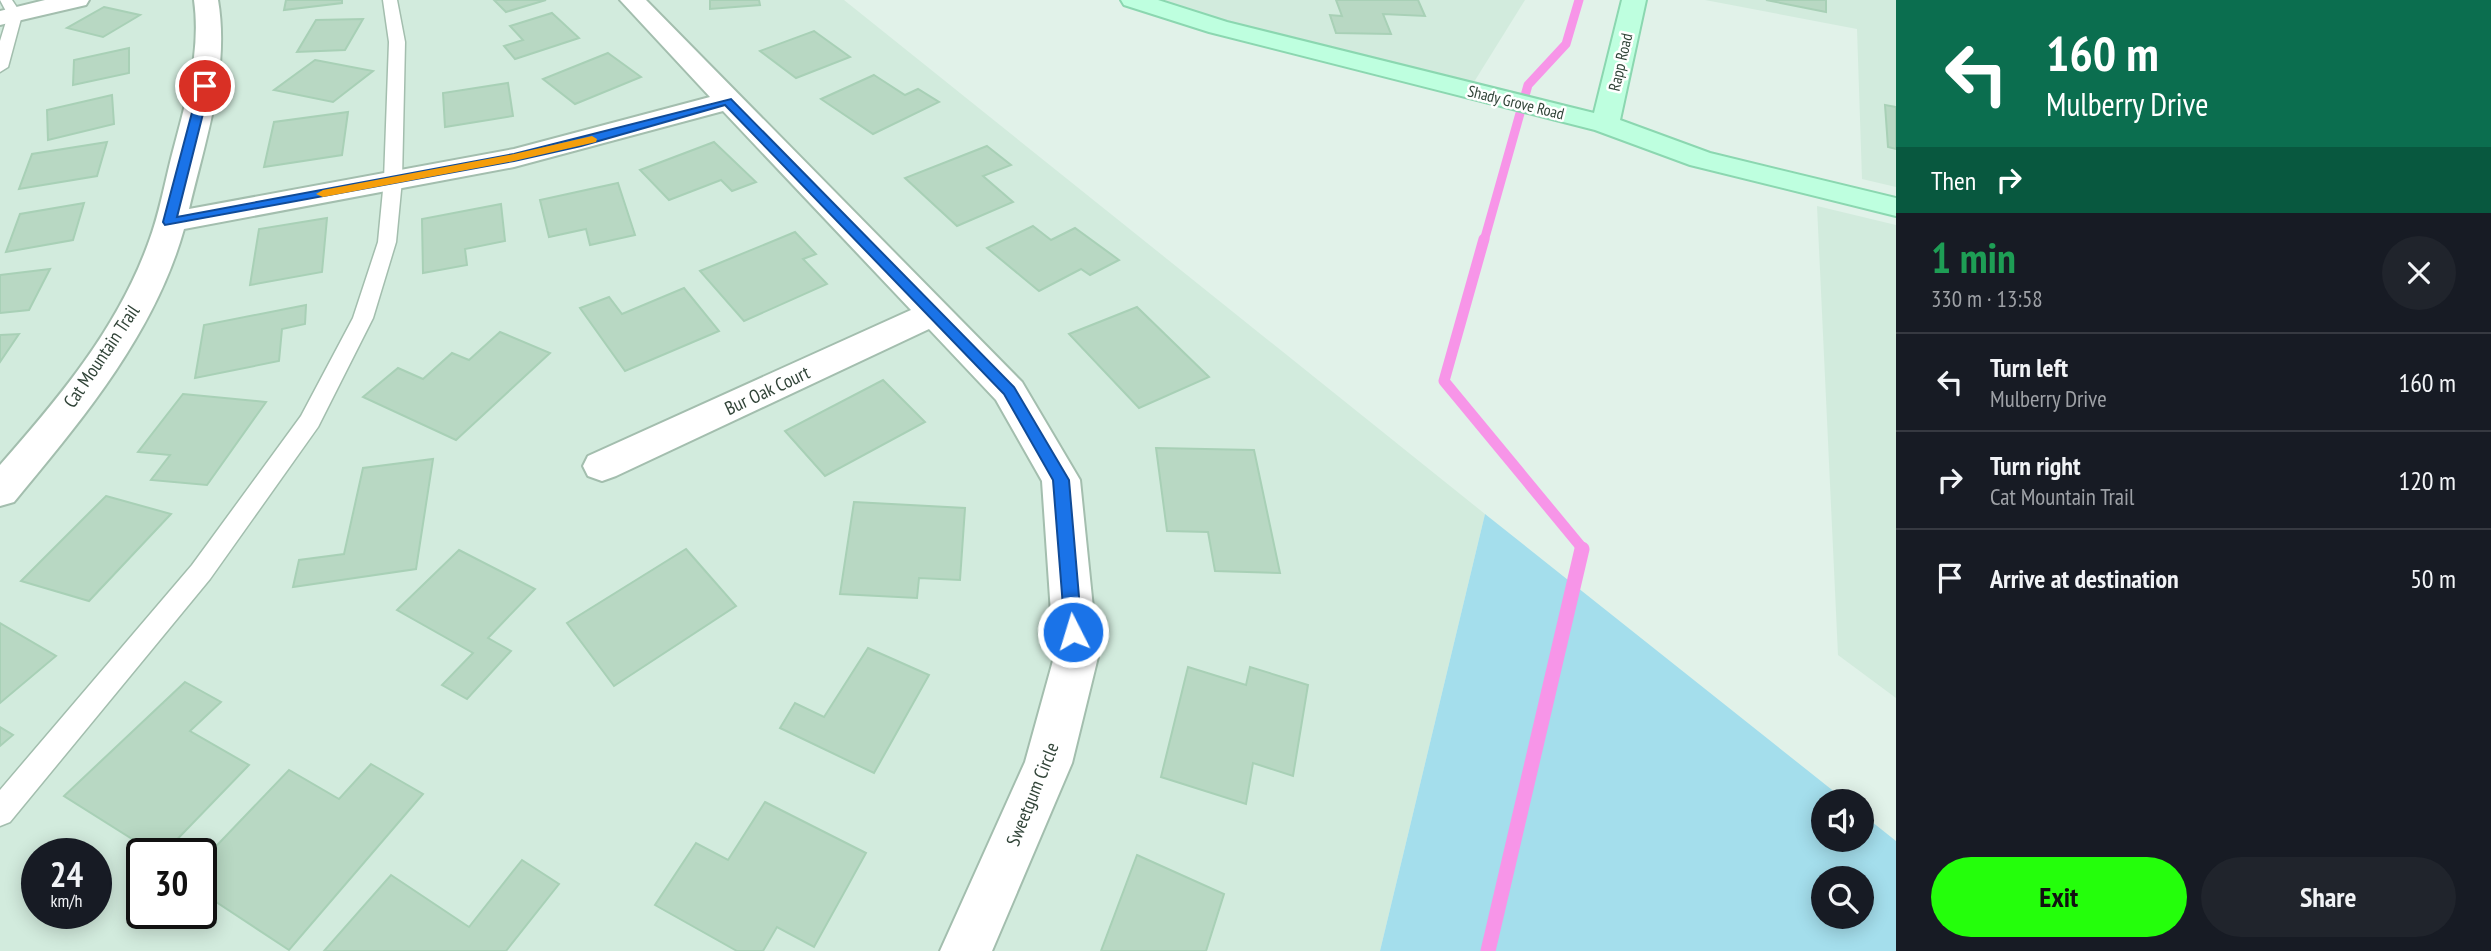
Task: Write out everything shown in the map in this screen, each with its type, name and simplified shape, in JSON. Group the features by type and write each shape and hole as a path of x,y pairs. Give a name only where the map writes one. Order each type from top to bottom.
{"main road":[{"name":"Shady Grove Road","path":"1133,0 1218,27 1605,124 1700,159 1896,207"},
{"name":"Rapp Road","path":"1605,124 1634,0"}],"street":[{"path":"7,11 77,0"},
{"name":"Cat Mountain Trail","path":"0,491 92,378 135,309 163,245 205,86 210,48 206,0"},
{"name":"Sweetgum Circle","path":"632,0 1009,391 1061,480 1076,657 1048,763 966,951"},
{"path":"169,222 577,143 727,101"},
{"name":"Bur Oak Court","path":"602,466 933,314"}],"lane":[{"path":"0,812 201,572 310,421 363,318 387,242 393,180 397,42 390,0"},
{"path":"0,67 7,11"}],"shaded area":[{"path":"0,0 844,0 1485,514 1380,951 0,951"},
{"path":"1157,0 1525,0 1474,82 1282,38"},
{"path":"1705,0 1896,0 1896,187 1862,179 1857,29"},
{"path":"1817,206 1896,225 1896,698 1838,655"},
{"path":"1485,514 1831,789 1811,789 1811,852 1874,852 1874,824 1896,841 1896,951 1380,951"}],"building":[{"path":"286,0 342,0 342,3 284,10"},
{"path":"494,0 546,0 506,12"},
{"path":"710,0 759,0 760,5 710,9"},
{"path":"1336,0 1418,0 1425,16 1383,14 1391,34 1336,33 1330,15 1342,16"},
{"path":"1766,0 1826,0 1826,12"},
{"path":"104,7 140,15 103,37 67,28"},
{"path":"552,13 579,38 515,59 504,46 523,40 510,26"},
{"path":"363,19 345,50 297,52 316,20"},
{"path":"814,31 850,57 796,78 760,51"},
{"path":"129,48 129,73 73,85 74,60"},
{"path":"608,53 641,77 575,104 543,79"},
{"path":"315,60 373,71 333,102 274,90"},
{"path":"874,75 905,95 918,89 939,102 873,134 821,99"},
{"path":"508,83 513,116 445,127 443,93"},
{"path":"112,95 114,124 48,140 47,110"},
{"path":"1885,105 1896,107 1896,149 1888,147"},
{"path":"348,112 342,155 264,167 274,122"},
{"path":"107,142 97,176 19,189 32,154"},
{"path":"714,142 756,182 732,191 721,180 669,200 640,170"},
{"path":"987,146 1011,165 983,176 1013,202 957,226 905,178"},
{"path":"618,183 635,235 590,245 586,229 549,237 540,200"},
{"path":"84,203 73,240 6,252 20,214"},
{"path":"501,204 505,241 465,249 467,265 423,273 422,219"},
{"path":"327,218 322,272 250,285 259,229"},
{"path":"1033,226 1051,240 1075,228 1119,260 1090,275 1081,269 1039,291 987,248"},
{"path":"795,232 816,254 803,259 827,284 744,321 700,271"},
{"path":"50,269 29,310 0,313 0,275"},
{"path":"684,288 719,331 625,371 580,308 609,297 622,314"},
{"path":"306,305 305,324 282,329 279,361 195,378 204,325"},
{"path":"1137,307 1209,377 1139,408 1069,334"},
{"path":"500,332 550,353 456,440 363,397 398,368 423,379 452,353 469,360"},
{"path":"19,334 0,362 0,335"},
{"path":"883,380 925,422 825,476 785,431"},
{"path":"183,394 266,402 207,485 151,480 170,455 138,452"},
{"path":"1156,448 1254,450 1280,573 1215,571 1208,532 1167,531"},
{"path":"433,459 416,569 293,587 299,560 344,554 363,468"},
{"path":"106,496 171,514 89,601 21,581"},
{"path":"854,502 965,508 960,580 919,578 917,598 840,594"},
{"path":"686,549 736,606 614,686 567,623"},
{"path":"459,550 535,589 488,638 511,651 467,699 442,685 473,653 397,610"},
{"path":"0,623 56,656 0,703"},
{"path":"868,648 929,675 874,773 780,728 795,703 824,717"},
{"path":"1188,667 1246,685 1250,667 1308,685 1293,776 1253,763 1246,804 1161,777"},
{"path":"185,682 221,702 190,731 249,765 178,838 131,838 64,796"},
{"path":"0,727 13,735 0,746"},
{"path":"371,764 423,794 289,950 217,903 217,845 289,770 339,799"},
{"path":"765,802 866,853 814,947 777,927 763,951 737,951 655,905 696,843 728,860"},
{"path":"1137,855 1224,894 1206,951 1101,951"},
{"path":"522,860 559,884 506,951 324,951 391,875 469,927"}],"waterway":[{"path":"1484,241 1528,85 1566,44 1579,0"},
{"path":"1484,239 1444,381 1582,548 1581,551"},
{"path":"1488,951 1582,549"}],"slow traffic":[{"path":"323,194 514,158 592,139"}],"route":[{"path":"205,86 169,222 514,158 727,101 1009,391 1061,480 1073,632"}]}
